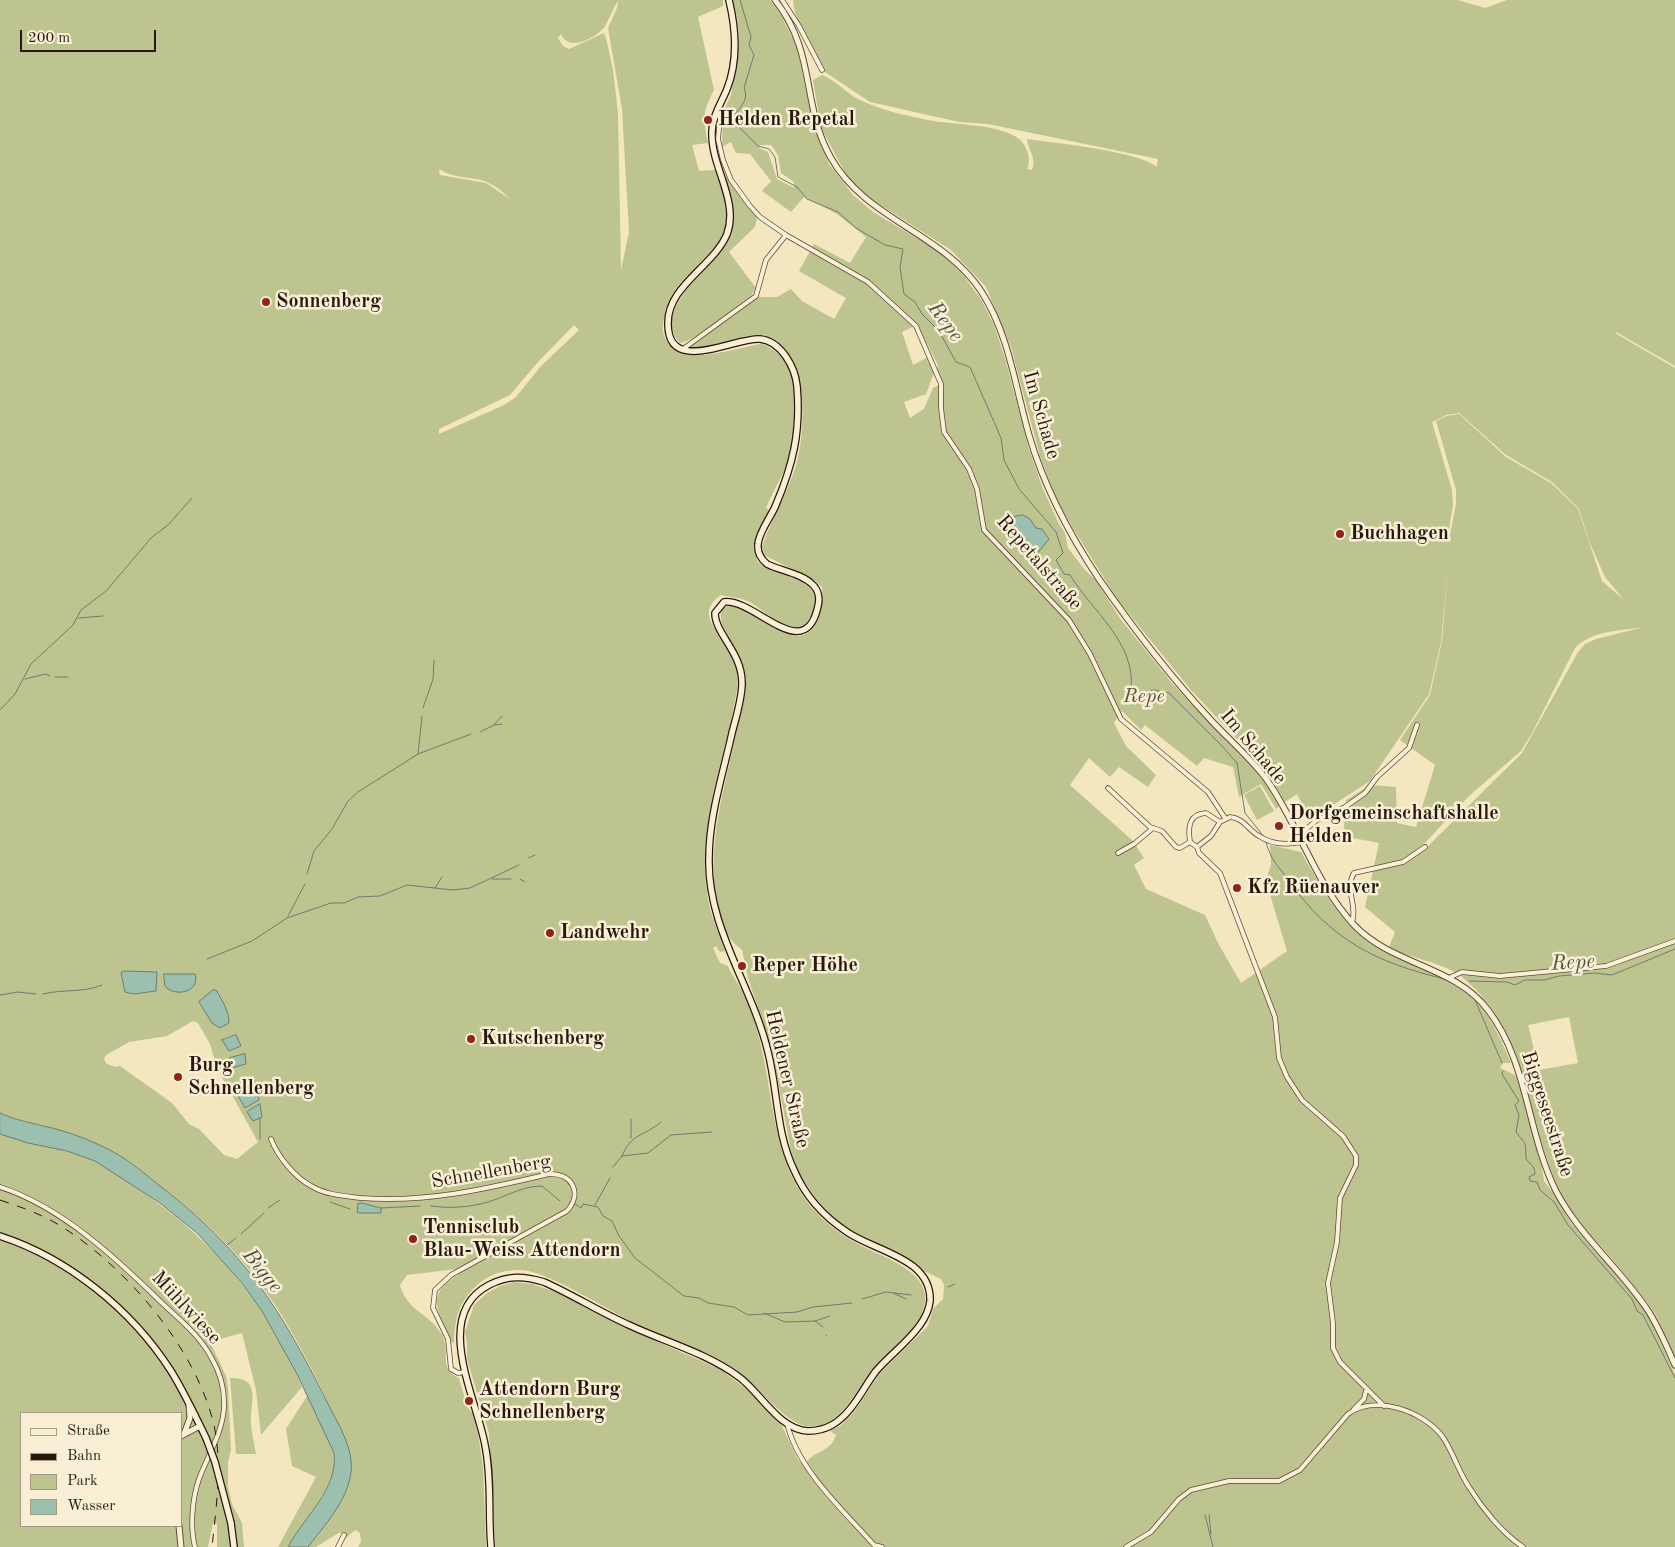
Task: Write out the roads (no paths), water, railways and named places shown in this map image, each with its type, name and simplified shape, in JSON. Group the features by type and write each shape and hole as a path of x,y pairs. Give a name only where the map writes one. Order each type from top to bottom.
{"main road":[{"name":"Repetalstraße","path":"718,110 728,87 734,50 734,21 729,0"},
{"path":"683,349 670,337 668,327 669,313 685,287 721,245 730,223 730,206 712,142 712,128 718,110"},
{"name":"Heldener Straße","path":"491,1547 490,1485 486,1446 479,1414 465,1372 460,1336 461,1320 467,1306 478,1293 494,1282 510,1277 529,1277 550,1285 631,1326 686,1349 730,1371 753,1388 787,1422 797,1429 807,1431 820,1430 834,1425 846,1413 878,1370 919,1327 925,1318 930,1301 926,1283 915,1268 902,1259 862,1242 835,1224 816,1206 800,1182 787,1153 768,1053 757,1015 731,956 712,905 709,858 711,827 736,720 742,682 735,652 717,624 715,613 724,602 737,603 784,628 798,632 805,629 812,622 819,600 818,592 811,583 767,564 758,550 759,539 780,496 795,454 798,415 796,384 792,368 780,350 771,343 760,339 700,352 683,349"},
{"path":"0,1236 26,1245 56,1262 116,1307 140,1330 160,1356 206,1438 215,1462 231,1523 234,1547"}],"street":[{"name":"Im Schade","path":"775,0 788,17 801,45 820,132 838,170 860,196 950,256 980,290 993,313 1005,344 1037,461 1052,498 1072,535 1101,581 1148,647 1269,783 1301,842"},
{"path":"782,0 799,26 822,70"},
{"name":"Repetalstraße","path":"718,110 720,119 718,139 726,171 750,206 760,217 786,235 868,282 916,326 941,384 940,408 944,432 969,469 977,489 984,530 1069,620 1090,654 1121,719 1208,792 1225,818"},
{"path":"683,349 756,296 766,260 786,235"},
{"path":"1298,836 1317,820 1345,808 1365,793 1377,777 1409,748 1417,725"},
{"path":"1108,788 1153,828 1162,831 1178,848 1190,842"},
{"path":"1190,842 1189,824 1197,815 1206,813 1220,822"},
{"path":"1197,847 1211,836 1220,822 1225,818 1233,817 1240,820 1258,836 1272,842 1285,844 1301,842 1331,895 1352,922 1370,939 1391,953 1451,977 1462,972 1500,976 1606,966 1675,941"},
{"path":"1118,853 1134,844 1153,828"},
{"path":"1190,842 1197,847 1199,853 1220,873 1231,907 1272,1010 1280,1058 1294,1089 1306,1105 1343,1136 1356,1156 1356,1165 1340,1198 1337,1242 1329,1274 1328,1292 1333,1316 1334,1353 1366,1391 1384,1406"},
{"path":"1352,922 1355,913 1349,888 1354,873 1403,862 1425,847"},
{"name":"Biggeseestraße","path":"1451,977 1481,1001 1501,1028 1516,1065 1544,1163 1555,1188 1581,1230 1649,1312 1675,1365"},
{"name":"Schnellenberg","path":"271,1139 275,1149 287,1164 312,1187 345,1196 402,1200 427,1198 549,1174 560,1174 570,1180 574,1188 575,1199 567,1211 451,1275 435,1290 433,1308 448,1339 451,1369 458,1373 465,1372"},
{"name":"Mühlwiese","path":"0,1187 33,1201 100,1245 184,1324 212,1357 221,1377 224,1407 220,1432 196,1487 193,1534 195,1547"},
{"path":"1126,1547 1151,1532 1179,1499 1191,1490 1229,1481 1273,1482 1292,1476 1364,1399 1366,1391"},
{"path":"183,1435 190,1418 189,1405"},
{"path":"1354,1409 1384,1406 1418,1416 1442,1436 1468,1486 1502,1528 1523,1547"},
{"path":"787,1422 790,1437 806,1466 874,1545 882,1547"},
{"path":"183,1435 200,1426"},
{"path":"179,1527 180,1547"},
{"path":"338,1547 344,1535"}],"water":[{"path":"1023,515 1030,519 1036,528 1042,529 1049,539 1036,555 1019,547 1005,525 1013,517"},
{"path":"125,971 157,972 156,991 134,994 125,992 121,973"},
{"path":"164,974 195,974 196,980 191,989 174,992 165,986"},
{"path":"213,990 216,990 221,998 229,1019 229,1023 220,1028 212,1023 199,1002"},
{"path":"236,1035 241,1046 229,1051 222,1040"},
{"path":"245,1054 246,1064 231,1068 230,1058"},
{"path":"250,1079 255,1081 259,1100 245,1108 237,1094 236,1086"},
{"path":"260,1104 262,1117 253,1121 247,1112"},
{"path":"0,1113 82,1137 100,1145 139,1169 215,1233 237,1258 276,1309 340,1427 350,1454 351,1472 345,1493 328,1521 308,1547 288,1547 326,1490 334,1466 334,1453 297,1374 262,1311 242,1283 198,1234 160,1203 95,1161 67,1151 28,1143 0,1134"},
{"path":"362,1203 381,1208 381,1213 357,1212 358,1204"}],"waterway":[{"name":"Repe","path":"740,0 751,37 749,45 754,55 744,88 745,100 733,116 735,123 758,146 769,149 775,157 778,177 797,187 807,199 838,212 856,228 885,245 903,249 900,267 904,294 915,302 922,314 939,331 956,362 970,367 1001,438 1004,460 1019,489 1056,532 1063,553 1056,560 1064,574 1070,575 1120,642 1131,672 1131,689 1141,693 1153,690 1169,693 1222,746 1237,763 1245,813 1265,838"},
{"path":"0,710 15,694 31,664 73,625 81,610 106,591 152,537 168,525 192,498"},
{"path":"79,618 103,616"},
{"path":"423,708 433,679 434,660"},
{"path":"25,679 46,674 50,676"},
{"path":"55,677 68,677"},
{"path":"307,874 314,851 332,829 348,801 358,792 418,754 422,716"},
{"path":"494,725 502,716"},
{"path":"480,732 494,725 502,724"},
{"path":"418,754 471,734"},
{"name":"Repe","path":"1266,842 1275,863 1305,901 1321,919 1338,933 1356,946 1376,956 1420,973 1445,979"},
{"path":"528,858 535,855"},
{"path":"207,959 252,941 287,918 331,903 344,903 358,897 380,896 407,885 453,890 470,888 519,865"},
{"path":"435,888 442,877"},
{"path":"492,879 511,879"},
{"path":"520,879 525,882"},
{"path":"288,916 305,884"},
{"name":"Repe","path":"1469,981 1507,982 1515,985 1525,980 1544,980 1559,976 1595,973 1612,975 1675,949"},
{"path":"43,994 88,989 102,985"},
{"path":"0,995 18,992 36,994"},
{"path":"1475,1000 1502,1063"},
{"path":"1503,1071 1502,1074 1519,1101 1515,1105 1519,1115 1516,1132 1525,1144 1526,1159 1534,1168 1535,1174 1529,1177 1530,1181 1537,1182 1540,1190 1554,1202 1568,1225 1632,1299 1637,1311 1643,1315 1675,1378"},
{"path":"260,1118 260,1139"},
{"path":"631,1119 631,1138"},
{"path":"622,1156 634,1139 661,1122"},
{"path":"613,1167 622,1156 648,1153 671,1135 712,1132"},
{"path":"595,1205 610,1178"},
{"path":"431,1206 473,1206 536,1186 542,1186 560,1201"},
{"path":"268,1208 280,1200"},
{"path":"330,1202 350,1209"},
{"path":"575,1204 581,1208 583,1204 598,1207 603,1216 612,1221 619,1236 635,1258 684,1296 699,1298 708,1303 734,1307 748,1315 797,1312 813,1307 852,1303"},
{"path":"381,1208 420,1206"},
{"path":"241,1234 264,1213"},
{"path":"227,1245 236,1238"},
{"path":"948,1287 955,1284"},
{"path":"862,1299 886,1292 911,1295"},
{"path":"893,1293 906,1299"},
{"path":"764,1313 785,1322 815,1321 830,1316"},
{"path":"815,1321 823,1327"},
{"path":"1205,1515 1213,1547"},
{"path":"1209,1515 1211,1534"}],"railway":[{"path":"0,1200 45,1217 84,1242 134,1287 176,1341 193,1370 206,1400 215,1430 218,1474 212,1547"}],"place":[{"name":"Helden Repetal","path":"708,120"},
{"name":"Sonnenberg","path":"266,302"},
{"name":"Buchhagen","path":"1340,534"},
{"name":"Dorfgemeinschaftshalle Helden","path":"1279,826"},
{"name":"Kfz Rüenauver","path":"1237,888"},
{"name":"Landwehr","path":"550,933"},
{"name":"Reper Höhe","path":"742,966"},
{"name":"Kutschenberg","path":"471,1039"},
{"name":"Burg Schnellenberg","path":"178,1077"},
{"name":"Tennisclub Blau-Weiss Attendorn","path":"413,1239"},
{"name":"Attendorn Burg Schnellenberg","path":"469,1401"}],"water label":[{"name":"Bigge","path":"262,1271"}]}
